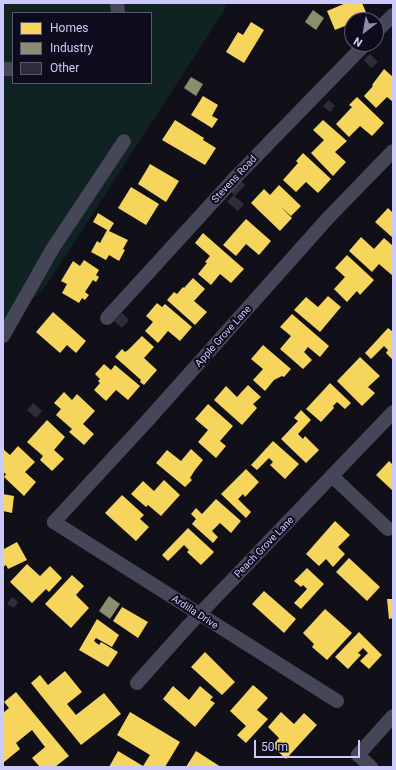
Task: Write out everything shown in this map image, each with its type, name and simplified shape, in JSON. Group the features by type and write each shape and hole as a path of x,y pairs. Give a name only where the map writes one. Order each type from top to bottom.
{"street":[{"path":"384,24 393,15"},
{"name":"Stevens Road","path":"107,318 232,181 357,52"},
{"path":"3,336 53,248 124,142"},
{"name":"Apple Grove Lane","path":"54,522 148,420 328,218 392,154"},
{"name":"Peach Grove Lane","path":"136,683 393,412"},
{"path":"332,476 388,529"},
{"name":"Ardilla Drive","path":"54,522 337,701"},
{"path":"371,767 358,755 393,716"}],"shaded area":[{"path":"3,3 229,3 46,286 3,327"}],"building: Homes":[{"path":"346,3 362,3 366,12 344,12 344,26 335,30 327,11"},
{"path":"251,22 264,30 244,63 226,52 238,32 243,35"},
{"path":"384,69 393,77 393,102 387,97 376,108 364,96 373,86 372,85"},
{"path":"203,96 218,105 212,116 218,119 212,128 191,115"},
{"path":"357,97 384,123 372,136 360,126 349,137 336,124 352,107 349,105"},
{"path":"175,120 204,138 203,140 216,148 205,165 162,140"},
{"path":"323,120 347,141 335,152 346,162 333,176 311,153 324,140 313,130"},
{"path":"303,153 331,179 318,193 306,182 296,192 283,180 298,163 296,161"},
{"path":"150,164 179,181 166,202 138,184"},
{"path":"279,185 301,206 291,216 281,207 292,218 280,231 251,203 264,189 270,195"},
{"path":"131,187 159,204 146,225 118,208"},
{"path":"388,208 393,213 393,238 375,222"},
{"path":"98,213 114,223 109,231 128,240 119,261 109,255 106,260 91,252 97,241 100,243 107,230 93,222"},
{"path":"246,219 271,241 259,255 246,244 236,256 223,245"},
{"path":"203,233 244,269 231,283 220,274 211,285 198,274 207,263 205,262 210,256 195,243"},
{"path":"361,237 374,249 384,238 393,246 393,276 379,264 372,272 349,251"},
{"path":"347,255 374,280 360,295 357,291 347,302 334,289 345,277 335,268"},
{"path":"84,260 99,270 96,275 99,277 96,282 93,280 85,292 89,295 85,300 82,298 79,303 62,293 67,284 61,281 73,261 80,266"},
{"path":"193,278 205,289 194,301 207,312 195,325 167,300 174,292 177,294"},
{"path":"328,296 341,307 320,332 294,310 306,297 318,307"},
{"path":"157,303 162,307 165,304 192,327 180,341 168,331 158,343 145,331 153,322 146,316"},
{"path":"53,312 86,341 76,353 67,345 60,353 36,332"},
{"path":"292,314 329,346 320,357 308,347 304,352 312,360 303,369 280,349 291,336 280,327"},
{"path":"388,328 393,332 393,360 386,353 388,350 384,346 371,359 365,353"},
{"path":"142,336 154,347 144,358 157,370 144,385 140,382 141,380 115,357 122,349 125,352 128,350"},
{"path":"263,345 291,369 284,377 282,376 274,380 265,391 253,380 263,369 251,359"},
{"path":"360,357 380,376 368,387 375,393 362,406 337,381"},
{"path":"104,364 111,370 115,365 140,386 128,400 116,390 106,401 94,390 100,383 98,381 100,379 95,374"},
{"path":"330,383 351,403 345,409 337,402 333,406 334,408 321,422 306,409"},
{"path":"248,385 261,397 253,404 257,408 242,425 214,400 226,386 237,397"},
{"path":"64,392 72,400 77,394 95,411 83,424 94,434 84,445 69,432 72,429 56,415 61,409 54,403"},
{"path":"208,404 233,426 220,441 226,446 216,458 198,442 208,430 195,419"},
{"path":"301,410 311,420 298,434 303,439 305,436 319,450 306,463 281,439 298,421 294,418"},
{"path":"47,420 65,437 54,450 64,459 52,471 40,460 43,456 27,442"},
{"path":"273,441 299,464 285,479 270,465 273,462 269,458 257,470 251,465"},
{"path":"18,446 35,462 25,472 36,482 24,496 4,477 6,474 3,472 3,449 10,455"},
{"path":"191,449 203,460 190,478 192,480 185,487 156,463 167,450 181,461"},
{"path":"389,461 393,465 393,491 376,475"},
{"path":"246,469 259,482 245,497 243,494 238,499 251,512 246,518 221,494"},
{"path":"164,480 180,495 161,516 148,505 146,507 131,494 143,481 154,491"},
{"path":"3,494 14,496 12,513 3,511"},
{"path":"122,495 144,515 140,519 149,527 136,541 105,513"},
{"path":"216,499 241,521 231,533 220,523 212,531 218,537 213,543 192,524 196,519 191,514 196,508 202,514"},
{"path":"335,521 350,535 338,547 345,554 333,567 326,559 319,566 306,554"},
{"path":"188,528 214,552 201,565 187,552 189,550 184,545 168,561 162,555"},
{"path":"17,542 27,560 8,569 6,565 3,567 3,547 4,549"},
{"path":"349,558 380,587 367,601 336,572"},
{"path":"27,564 40,576 50,566 62,578 49,592 46,589 32,603 10,582"},
{"path":"307,568 324,584 301,609 294,603 307,589 303,585 301,587 294,581"},
{"path":"72,575 84,586 76,595 89,608 71,628 45,604"},
{"path":"264,591 296,619 284,633 252,604"},
{"path":"387,599 393,599 393,618 389,619"},
{"path":"122,607 148,622 138,638 113,621"},
{"path":"325,609 352,633 327,660 312,647 314,644 303,633"},
{"path":"97,619 119,635 112,647 96,638 94,641 99,645 101,642 118,652 108,667 79,650"},
{"path":"359,632 382,655 369,669 360,661 368,653 363,648 358,653 361,655 348,669 335,657"},
{"path":"205,652 235,682 222,695 191,667"},
{"path":"65,671 82,692 67,704 76,715 104,693 121,714 81,745 31,683 40,675 48,685"},
{"path":"253,685 268,698 257,710 268,719 246,743 237,735 246,726 230,711"},
{"path":"173,686 189,700 200,686 213,697 210,700 215,703 195,727 163,699"},
{"path":"16,692 69,756 55,767 40,767 32,758 45,747 32,730 16,743 20,749 3,763 3,713 9,708 4,702"},
{"path":"130,712 180,742 165,767 109,767 118,751 143,766 150,755 117,735"},
{"path":"281,712 294,724 304,713 317,725 286,759 272,746 279,738 268,727"},
{"path":"196,751 221,767 186,767"}],"building: Industry":[{"path":"313,10 324,18 316,30 305,22"},
{"path":"191,77 203,84 196,96 184,88"},
{"path":"109,596 120,604 110,619 99,611"}],"building: Other":[{"path":"370,54 378,62 371,68 364,60"},
{"path":"329,100 335,106 330,112 323,106"},
{"path":"241,181 245,185 235,196 231,192"},
{"path":"233,195 244,204 238,211 227,202"},
{"path":"122,313 129,320 122,328 114,321"},
{"path":"33,403 42,411 36,418 27,410"},
{"path":"12,597 18,602 14,608 7,604"}]}
